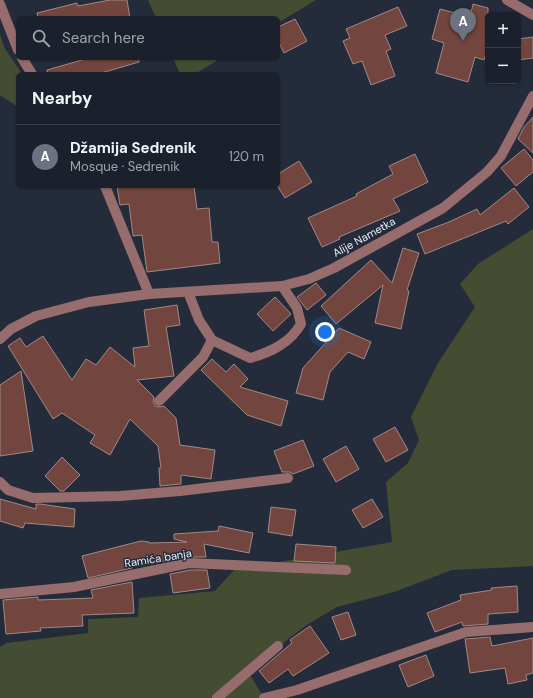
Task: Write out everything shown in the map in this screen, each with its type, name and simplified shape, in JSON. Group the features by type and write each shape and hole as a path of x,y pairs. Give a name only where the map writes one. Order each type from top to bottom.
{"street":[{"path":"507,0 533,15"},
{"path":"0,4 16,45"},
{"path":"23,60 31,72"},
{"name":"Alije Nametka","path":"0,339 11,329 36,316 90,302 149,294 282,286 309,279 334,268 443,208 487,172 501,156 533,96"},
{"path":"106,188 149,294"},
{"path":"188,292 199,320 212,340 250,358 268,353 295,335 301,324 297,308 282,286"},
{"path":"159,401 203,357 212,340"},
{"path":"0,482 8,490 34,498 120,496 180,491 288,478"},
{"name":"Ramića banja","path":"0,594 74,586 189,563 346,570"},
{"path":"264,698 297,690 466,632 533,627"},
{"path":"217,698 278,646"}],"green space":[{"path":"148,0 316,0 280,22 280,16 155,16"},
{"path":"0,34 4,47 21,72 16,72 16,106 0,95"},
{"path":"174,60 218,60 198,72 179,72"},
{"path":"533,229 533,566 452,570 394,592 337,607 308,624 288,639 250,675 264,698 0,698 0,647 7,643 88,633 88,619 138,617 139,598 215,591 234,570 392,542 386,482 408,463 419,440 411,417 438,363 475,307 460,284 478,264"}],"building":[{"path":"110,0 127,0 130,16 38,16 37,13 77,3 78,6"},
{"path":"473,4 488,8 488,12 485,12 484,60 475,57 468,82 436,73 444,43 432,39 440,9 470,17"},
{"path":"398,7 407,26 385,35 391,49 386,51 395,76 371,85 362,61 353,64 343,41 350,38 346,29"},
{"path":"295,19 307,41 284,53 280,45 280,26"},
{"path":"533,37 533,58 521,60 521,39"},
{"path":"82,60 139,60 139,62 105,72 47,72 47,70"},
{"path":"533,117 533,153 518,139 524,127"},
{"path":"524,149 533,160 533,172 516,186 501,168"},
{"path":"415,154 428,182 393,199 400,211 339,237 340,239 322,247 308,218 357,196 356,194 393,174 389,166"},
{"path":"299,161 312,182 285,198 279,188 280,188 280,173"},
{"path":"117,188 194,188 197,209 209,208 212,242 218,242 220,263 147,272 142,235 133,236 129,204 120,205"},
{"path":"514,188 529,207 508,224 506,221 425,254 417,234 449,222 477,209 480,215"},
{"path":"403,248 419,253 407,290 409,291 401,329 375,323 383,285 336,324 321,306 371,260 392,283"},
{"path":"316,283 326,295 307,310 297,297"},
{"path":"275,297 291,314 273,331 257,314"},
{"path":"177,305 180,325 166,327 174,376 137,380 154,397 153,402 155,406 164,406 176,418 180,445 215,450 211,479 181,475 181,484 160,486 159,468 161,468 158,446 130,419 110,455 90,443 95,435 62,413 53,419 8,346 20,338 26,347 43,336 72,380 86,359 96,365 110,347 135,367 133,348 149,346 144,310"},
{"path":"339,328 371,342 364,359 348,352 330,372 323,400 296,393 303,368"},
{"path":"212,359 226,372 234,364 248,379 240,387 288,401 281,426 247,415 201,370"},
{"path":"21,371 33,451 0,456 0,385"},
{"path":"395,427 408,450 386,462 373,439"},
{"path":"303,440 314,466 293,474 290,472 282,472 274,451"},
{"path":"346,446 359,469 336,482 323,459"},
{"path":"62,457 80,475 64,491 60,491 45,476"},
{"path":"0,499 36,509 36,504 40,504 75,509 74,527 25,523 23,528 0,521"},
{"path":"372,499 383,517 363,528 352,510"},
{"path":"271,507 296,510 292,536 268,532"},
{"path":"219,526 253,533 249,553 204,544 206,557 188,557 131,567 132,568 88,578 82,556 141,541 149,543 187,542 174,539 174,534 218,531"},
{"path":"296,544 336,547 335,563 294,561"},
{"path":"190,570 207,570 210,588 173,593 170,574"},
{"path":"132,582 134,613 82,615 83,626 40,628 41,631 6,634 3,600 38,597 38,600 93,598 91,590"},
{"path":"517,586 518,612 488,614 488,624 463,626 462,622 435,632 427,613 461,600 460,595 492,590 491,588"},
{"path":"348,612 356,635 341,640 332,617"},
{"path":"310,626 329,653 293,676 288,669 269,683 259,671 292,643 290,640"},
{"path":"490,637 492,646 533,638 533,673 526,675 527,680 508,684 505,668 470,673 465,639"},
{"path":"426,655 434,676 408,687 399,665"}],"place":[{"name":"Džamija Sedrenik","path":"463,41"}]}
